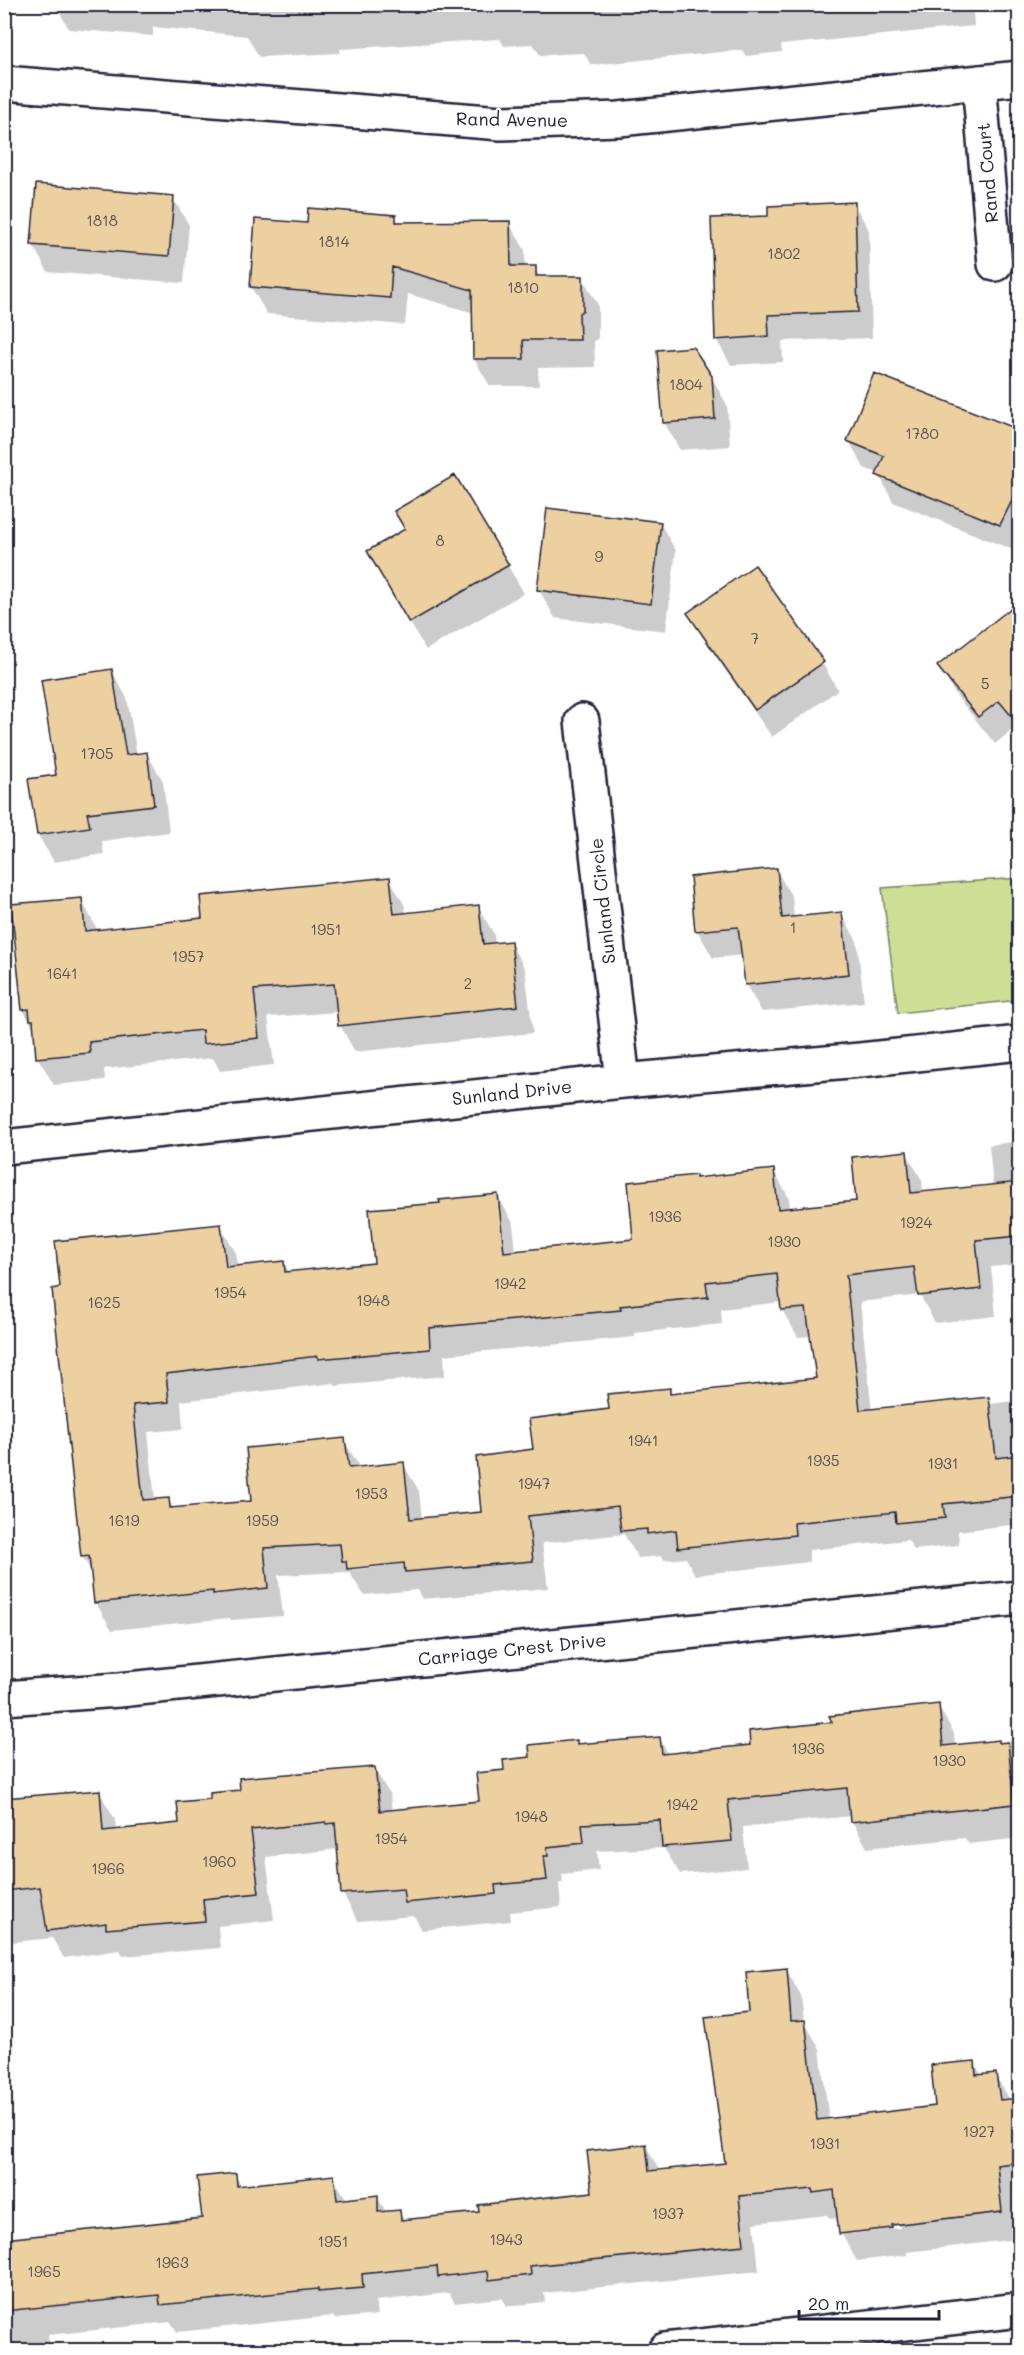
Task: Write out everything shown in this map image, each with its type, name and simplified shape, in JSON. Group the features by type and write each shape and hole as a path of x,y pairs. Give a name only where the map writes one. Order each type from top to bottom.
{"street":[{"name":"Rand Avenue","path":"4,83 501,123 620,119 1020,78"},
{"name":"Rand Court","path":"979,82 995,264"},
{"name":"Sunland Circle","path":"582,722 623,1081"},
{"name":"Sunland Drive","path":"4,1148 623,1081 1020,1043"},
{"name":"Carriage Crest Drive","path":"4,1698 119,1690 1020,1599"},
{"path":"665,2350 1020,2310"}],"green space":[{"path":"1019,878 1019,1000 898,1013 882,888"}],"building":[{"path":"36,184 174,196 169,256 31,245"},
{"path":"855,202 858,312 768,315 769,336 715,340 711,218 768,216 768,206"},
{"path":"308,208 396,215 396,222 510,221 511,266 536,266 536,276 583,276 583,310 579,313 580,340 523,340 524,359 473,359 472,290 392,267 390,298 250,287 255,219 307,223"},
{"path":"693,347 712,376 715,419 663,423 657,350"},
{"path":"874,373 1020,430 1020,484 1000,525 876,475 884,456 847,441"},
{"path":"455,475 509,565 409,623 367,551 405,529 394,511"},
{"path":"547,508 661,522 651,604 537,590"},
{"path":"755,565 824,662 755,710 687,613"},
{"path":"1020,601 1020,726 999,701 978,717 937,666"},
{"path":"112,669 126,755 147,752 154,805 87,813 90,827 37,835 28,779 56,775 41,680"},
{"path":"777,868 782,918 842,912 849,974 745,985 738,927 695,931 690,877"},
{"path":"390,877 394,914 479,905 483,944 511,941 518,1006 338,1026 334,984 254,990 259,1038 203,1044 202,1030 89,1042 90,1053 36,1058 33,1020 30,1020 29,1009 22,1010 11,904 82,898 85,931 202,918 200,896"},
{"path":"907,1151 911,1193 1020,1182 1020,1236 976,1240 981,1289 918,1296 914,1267 846,1275 860,1410 989,1397 996,1458 1020,1455 1020,1496 943,1504 945,1518 896,1523 895,1512 794,1523 795,1535 678,1548 676,1530 647,1534 647,1529 621,1531 618,1506 528,1516 533,1561 405,1572 404,1563 347,1569 346,1561 342,1561 340,1544 264,1548 268,1588 94,1603 89,1556 81,1557 52,1289 60,1287 55,1241 221,1224 226,1267 284,1261 285,1272 374,1263 369,1209 440,1203 439,1200 498,1194 504,1252 633,1239 628,1182 696,1175 696,1178 774,1169 778,1209 856,1201 852,1157","holes":["777,1274 781,1310 806,1308 816,1378 670,1394 670,1388 607,1394 609,1409 529,1419 533,1449 476,1457 481,1512 410,1519 404,1462 349,1468 345,1438 246,1448 251,1501 170,1508 169,1498 143,1500 133,1405 169,1402 166,1374 318,1356 318,1359 430,1349 429,1328 621,1310 620,1306 708,1297 706,1282"]},
{"path":"939,1704 943,1746 999,1740 999,1743 1008,1742 1014,1804 850,1822 847,1788 728,1800 732,1841 662,1847 660,1820 582,1824 584,1843 547,1847 548,1856 544,1856 547,1880 495,1885 496,1894 405,1903 403,1889 341,1894 335,1823 251,1830 259,1893 203,1899 205,1921 106,1929 106,1923 47,1931 40,1887 4,1891 4,1798 100,1790 103,1831 179,1823 177,1802 210,1799 210,1793 240,1790 239,1778 375,1767 380,1811 479,1801 476,1773 504,1770 503,1760 530,1757 529,1745 577,1740 577,1744 660,1737 662,1754 750,1745 749,1731 832,1722 829,1716"},
{"path":"787,1968 791,2021 805,2020 817,2120 935,2106 931,2065 975,2061 976,2075 996,2073 1000,2100 1020,2098 1020,2162 997,2165 1002,2212 892,2225 892,2228 839,2234 834,2190 813,2193 812,2189 739,2196 744,2245 530,2266 531,2275 489,2280 488,2271 438,2277 437,2266 362,2274 363,2288 318,2292 318,2289 160,2305 159,2295 4,2311 4,2239 202,2218 197,2177 236,2173 237,2186 334,2175 337,2200 378,2195 378,2212 400,2210 401,2220 479,2212 478,2205 592,2192 587,2151 646,2144 649,2171 725,2163 705,2017 749,2012 746,1972"}]}
